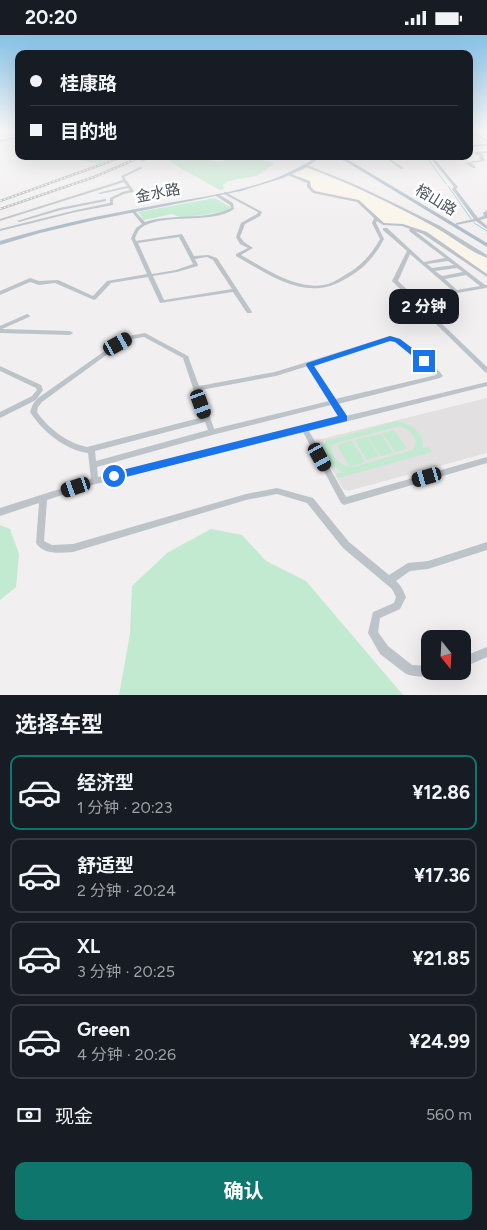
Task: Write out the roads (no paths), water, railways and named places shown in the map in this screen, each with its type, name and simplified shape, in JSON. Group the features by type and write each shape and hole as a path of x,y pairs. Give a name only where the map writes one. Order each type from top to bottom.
{"main road":[{"name":"金水路","path":"0,241 114,211 255,185 284,176 310,161"},
{"name":"金水路","path":"0,241 86,220 270,183 291,175 308,166 313,161"},
{"name":"榕山路","path":"347,161 487,244"},
{"name":"榕山路","path":"354,161 487,244"}],"street":[{"path":"391,161 402,168"},
{"path":"434,161 456,187 454,189 477,220 487,228"},
{"path":"474,167 467,163 479,161"},
{"path":"308,166 356,185 401,207 487,257"},
{"path":"0,231 76,211 112,204 111,199 132,191 122,177 141,168"},
{"path":"291,175 309,182 309,187 314,192 358,201 366,206 376,219 384,225 406,226 425,233 487,275"},
{"path":"0,220 99,191 124,181"},
{"path":"99,191 128,187"},
{"path":"99,191 114,211"},
{"path":"225,193 260,212 259,215 243,223 238,237 242,243 252,248 238,255 279,277 312,287 332,284 356,271 372,257 382,239 374,223 376,219"},
{"path":"217,195 232,204 233,209 220,215 201,215 143,223 133,235 162,302 234,290"},
{"path":"0,226 60,209 105,200"},
{"path":"44,201 60,209"},
{"path":"133,211 143,223"},
{"path":"457,224 486,217 487,212"},
{"path":"406,226 485,286"},
{"path":"384,229 456,291"},
{"path":"0,293 30,280 39,283 56,281 94,297 109,282 192,268 196,265 180,235 136,243"},
{"path":"408,251 395,281 487,371"},
{"path":"192,257 204,256 214,258 248,312"},
{"path":"424,263 460,257"},
{"path":"432,270 458,266"},
{"path":"441,278 467,273"},
{"path":"413,299 485,286"},
{"path":"0,329 27,316"},
{"path":"0,329 70,333"},
{"path":"207,419 91,449 79,449 60,438 36,416 34,410 40,401 118,344 130,337 145,335 178,351 186,357 212,432"},
{"path":"93,465 212,432 436,379 439,378 440,374 398,340 390,338 310,365 276,374 196,389"},
{"path":"310,365 343,418"},
{"path":"0,368 39,387 40,390 34,398 0,415"},
{"path":"0,512 95,481 343,418 487,384"},
{"path":"304,428 344,501 487,460"},
{"path":"91,449 95,481"},
{"path":"43,498 43,511 39,528 40,543 51,549 73,548 246,497 277,491 310,500 346,545 395,586 401,597 397,606 376,615 373,633 384,649 410,670 421,670"},
{"path":"388,581 408,567 428,565 487,546"},
{"path":"471,659 487,653"}],"waterway":[{"path":"429,161 446,184"},
{"path":"448,186 471,219"},
{"path":"474,223 487,231"}],"railway":[{"path":"0,201 112,161"},
{"path":"0,209 94,177 132,161"}]}
